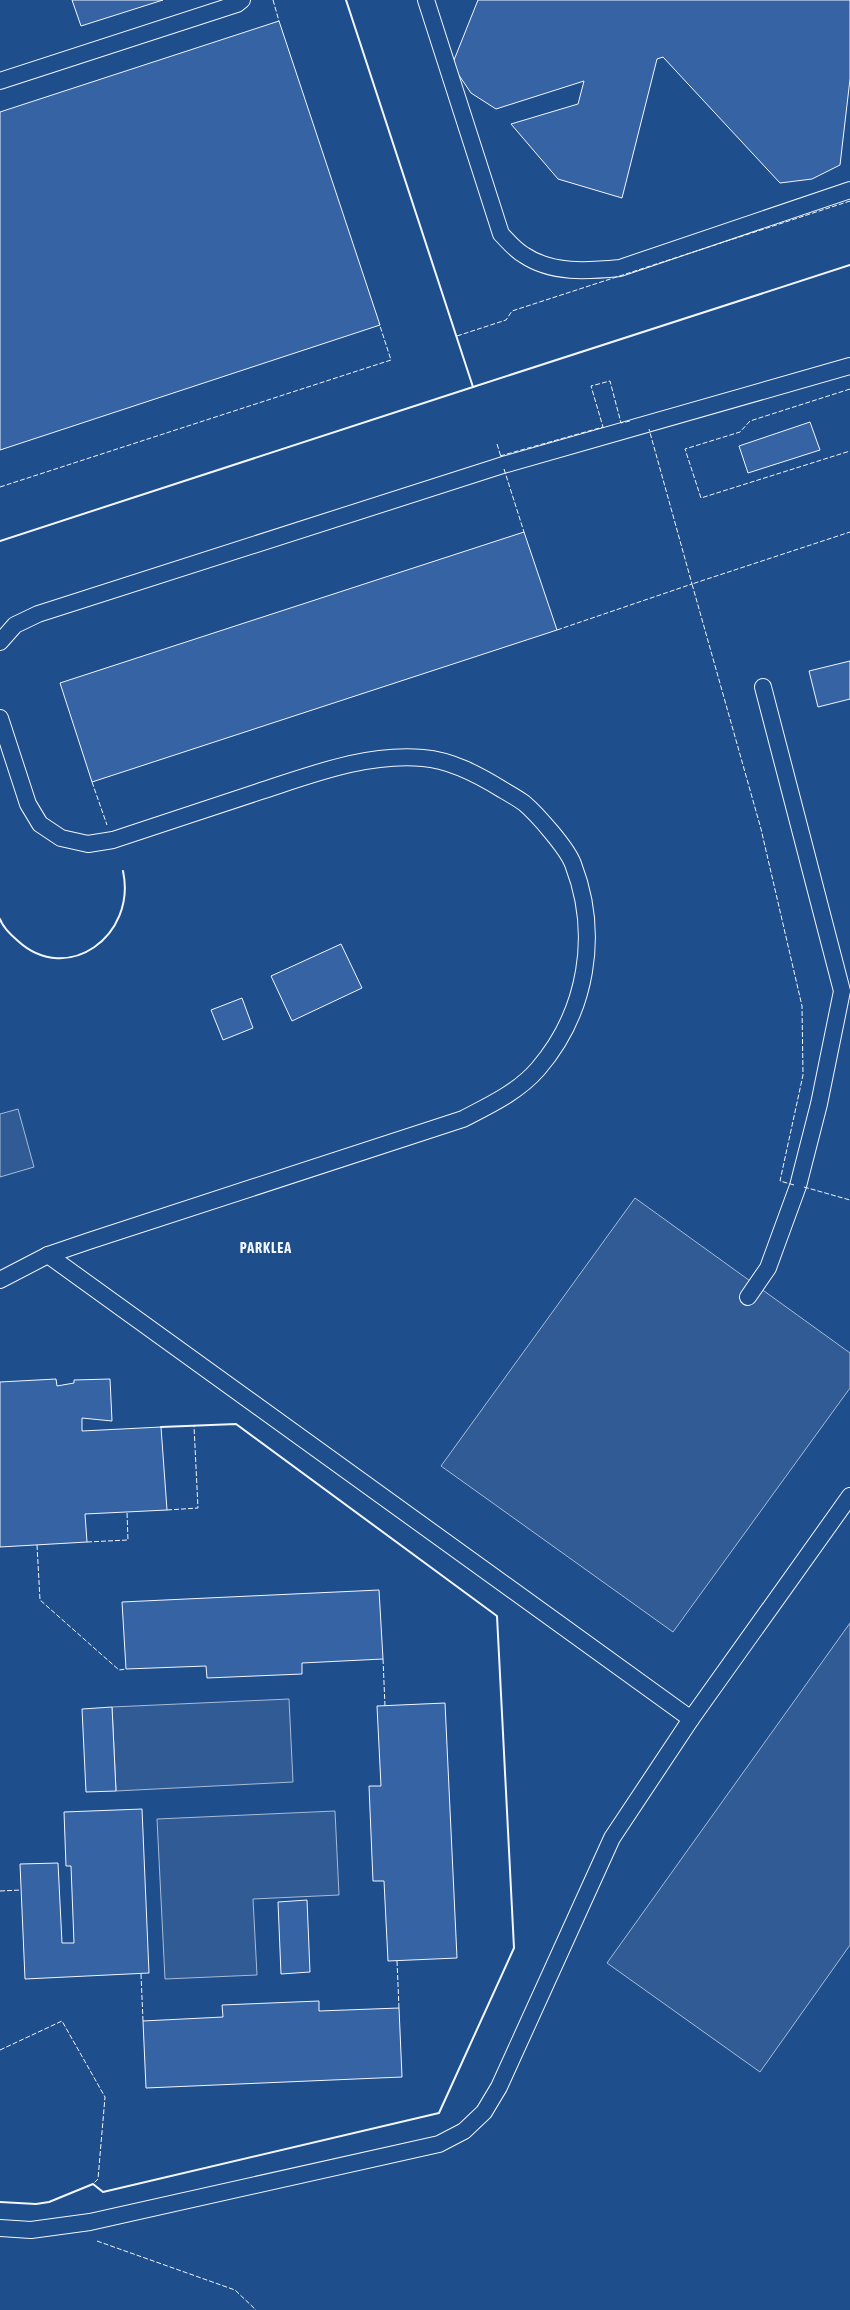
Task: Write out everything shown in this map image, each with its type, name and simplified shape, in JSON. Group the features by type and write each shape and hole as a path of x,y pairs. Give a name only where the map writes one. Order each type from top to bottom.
{"lane":[{"path":"0,82 237,4 242,0"},
{"path":"426,0 501,234 524,256 556,268 588,271 620,268 850,190"},
{"path":"0,642 15,625 53,609 503,464 850,366"},
{"path":"748,1297 768,1268 798,1186 819,1104 842,991 763,687"},
{"path":"0,717 28,804 40,824 61,838 88,844 113,840 332,768 377,760 424,758 461,767 524,803 549,829 572,862 582,895 586,926 586,962 578,1000 563,1037 537,1070 504,1098 463,1119 48,1255 0,1280"},
{"path":"48,1255 691,1719"},
{"path":"0,2228 31,2230 90,2222 439,2144 464,2131 484,2112 499,2087 612,1838 691,1719 850,1496"}],"shaded area":[{"path":"18,1109 34,1167 0,1177 0,1114"},
{"path":"635,1198 850,1353 850,1388 673,1632 441,1466"},
{"path":"850,1623 850,1945 760,2072 607,1963"},
{"path":"289,1699 293,1782 116,1791 112,1707"},
{"path":"335,1811 339,1895 253,1899 257,1975 165,1979 157,1819"}],"building":[{"path":"72,0 163,0 81,26"},
{"path":"478,0 850,0 850,79 840,165 812,179 780,183 663,57 657,59 622,198 558,179 511,124 578,104 584,81 496,109 471,93 452,65"},
{"path":"279,21 380,325 0,450 0,112"},
{"path":"810,422 820,450 748,473 739,446"},
{"path":"524,532 557,630 92,782 60,683"},
{"path":"850,661 850,699 818,707 809,671"},
{"path":"341,944 362,988 292,1021 271,976"},
{"path":"242,998 253,1028 223,1040 211,1010"},
{"path":"56,1379 57,1386 74,1383 74,1380 110,1379 112,1421 82,1418 82,1431 161,1427 167,1510 85,1514 87,1542 0,1547 0,1382"},
{"path":"379,1590 383,1659 302,1663 302,1674 207,1678 206,1666 126,1669 122,1602"},
{"path":"445,1703 457,1958 388,1961 384,1881 373,1881 369,1786 381,1786 377,1706"},
{"path":"112,1707 116,1791 86,1792 82,1709"},
{"path":"142,1809 149,1973 25,1979 20,1864 58,1863 62,1943 74,1943 71,1866 66,1866 64,1812"},
{"path":"307,1900 310,1972 281,1974 278,1902"},
{"path":"319,2001 319,2011 399,2008 402,2077 146,2088 143,2021 223,2017 222,2005"}],"fence":[{"path":"273,0 279,21"},
{"path":"457,336 506,320 512,311 850,201"},
{"path":"0,487 391,360 379,323"},
{"path":"500,456 603,427 591,386 610,381 621,423 630,421"},
{"path":"850,389 750,421 740,432 685,449 701,498 850,451"},
{"path":"557,630 692,584 649,429"},
{"path":"497,444 501,457"},
{"path":"504,469 524,532"},
{"path":"794,1185 780,1181 803,1075 802,1006 761,829 692,584 850,532"},
{"path":"92,782 107,825"},
{"path":"804,1187 850,1200"},
{"path":"167,1510 198,1508 194,1426"},
{"path":"87,1542 128,1540 127,1512"},
{"path":"37,1545 40,1600 119,1670 126,1669"},
{"path":"383,1659 385,1706"},
{"path":"0,1891 21,1890"},
{"path":"397,1961 399,2008"},
{"path":"141,1974 143,2021"},
{"path":"0,2050 62,2021 105,2097 98,2179 93,2184"},
{"path":"97,2241 235,2290 256,2310"}],"wall":[{"path":"0,541 473,387 346,0"},
{"path":"473,387 850,265"},
{"path":"0,919 5,928 18,941 37,954 57,958 76,956 94,947 109,934 119,916 125,895 123,871"},
{"path":"0,2202 36,2204 49,2202 93,2184 103,2192 439,2113 514,1948 497,1616 236,1424 161,1427"}],"district":[{"name":"PARKLEA","path":"266,1248"}]}
